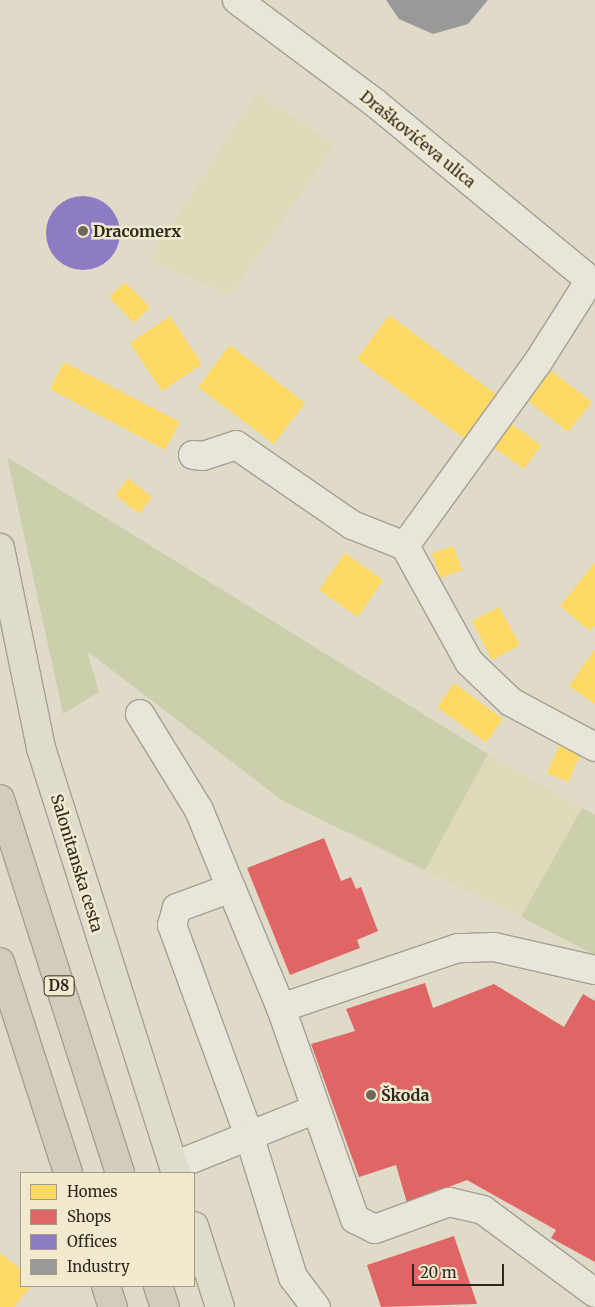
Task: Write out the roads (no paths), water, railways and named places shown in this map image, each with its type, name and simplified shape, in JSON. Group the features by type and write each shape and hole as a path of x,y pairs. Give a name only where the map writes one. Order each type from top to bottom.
{"highway":[{"name":"D8","path":"0,799 120,1172"},
{"path":"0,962 68,1172"},
{"path":"106,1287 113,1307"},
{"path":"158,1287 165,1307"}],"main road":[{"name":"Salonitanska cesta","path":"0,548 41,748 175,1170"},
{"path":"195,1229 220,1307"}],"street":[{"name":"Draškovićeva ulica","path":"237,0 374,102 592,282"},
{"path":"405,546 538,362 592,282"},
{"path":"193,455 203,456 236,445 352,525 405,546 470,662 511,702 595,747"},
{"path":"140,714 199,810 281,1008 355,1219 375,1228 449,1202 483,1210 595,1293"},
{"path":"231,888 177,908 172,925 249,1134 293,1277 316,1307"},
{"path":"281,1008 458,948 494,946 595,970"},
{"path":"175,1170 249,1134 316,1110"}],"place":[{"name":"Dracomerx","path":"83,231"},
{"name":"Škoda","path":"371,1095"}]}
